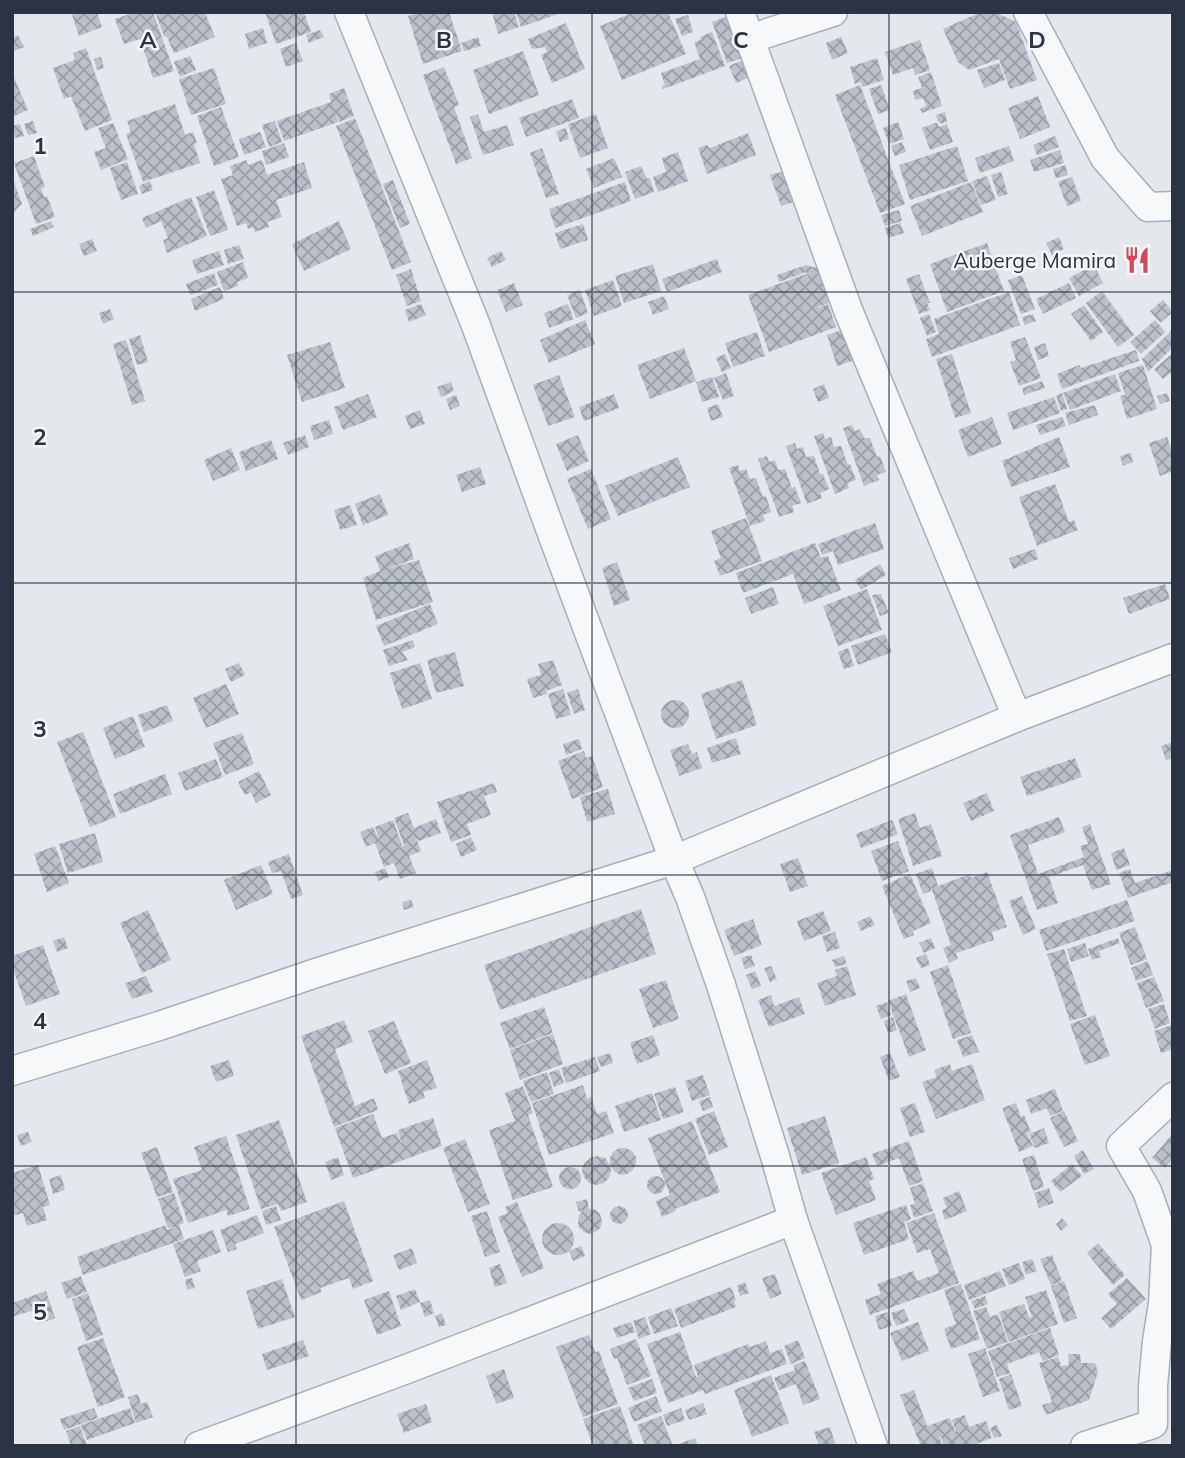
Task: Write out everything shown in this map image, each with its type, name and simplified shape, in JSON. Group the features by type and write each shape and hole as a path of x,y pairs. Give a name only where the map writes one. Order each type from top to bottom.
{"street":[{"path":"349,12 475,323 690,897 721,985 793,1220 873,1446"},
{"path":"740,12 848,310 1017,717"},
{"path":"749,39 833,12"},
{"path":"1028,12 1105,158 1148,207 1173,206"},
{"path":"13,1069 159,1026 319,972 674,860 1017,717 1173,658"},
{"path":"1085,1446 1157,1435 1153,1387 1163,1304 1166,1245 1147,1191 1121,1146 1173,1097"},
{"path":"199,1446 793,1220"}],"building":[{"path":"78,12 97,12 102,27 79,36 72,15"},
{"path":"136,12 153,12 174,71 153,78 140,39 124,44 115,19"},
{"path":"155,12 205,12 215,37 174,53"},
{"path":"265,12 304,12 311,32 276,44"},
{"path":"419,12 449,12 462,51 423,64 408,16"},
{"path":"492,12 514,12 519,27 498,34"},
{"path":"516,12 561,12 561,13 521,27"},
{"path":"634,12 658,12 651,16 668,12 686,54 622,80 600,26"},
{"path":"981,12 995,12 1016,22 1037,80 1010,89 999,59 969,70 958,62 943,29"},
{"path":"688,15 693,32 682,36 675,19"},
{"path":"729,16 745,57 727,63 712,22"},
{"path":"566,23 585,69 552,83 541,55 547,52 545,47 532,49 528,39"},
{"path":"263,28 267,43 249,49 245,34"},
{"path":"320,30 324,37 309,43 306,35"},
{"path":"712,32 725,66 663,89 662,86 665,85 661,73 700,59 694,42"},
{"path":"18,35 24,47 12,52 12,38"},
{"path":"478,37 481,46 464,51 461,43"},
{"path":"841,37 848,53 832,60 826,43"},
{"path":"920,40 930,70 915,75 913,68 893,75 885,52"},
{"path":"296,43 303,61 286,67 280,49"},
{"path":"86,48 112,120 85,131 71,96 64,99 53,68 75,60 73,53"},
{"path":"523,51 539,95 489,114 473,70"},
{"path":"190,56 196,70 180,77 174,62"},
{"path":"101,57 104,68 97,70 94,59"},
{"path":"877,58 884,80 862,87 861,82 855,84 850,67"},
{"path":"743,60 750,77 736,83 729,66"},
{"path":"999,63 1005,80 984,88 977,70"},
{"path":"444,67 459,105 454,107 472,158 456,164 423,75"},
{"path":"214,68 226,104 191,115 179,79"},
{"path":"931,72 942,106 922,113 920,109 926,106 923,98 915,100 913,91 922,88 918,77"},
{"path":"12,73 28,110 12,117"},
{"path":"860,85 905,204 880,213 835,95"},
{"path":"881,85 890,110 878,114 869,89"},
{"path":"344,88 354,116 339,122 334,109 338,122 284,141 277,121 331,102 329,94"},
{"path":"1038,96 1050,127 1020,139 1008,108"},
{"path":"572,99 579,118 526,137 519,118"},
{"path":"175,104 185,135 193,132 200,163 143,182 126,134 131,132 127,121"},
{"path":"221,107 239,157 214,166 197,116"},
{"path":"945,112 947,122 941,124 936,115"},
{"path":"478,114 484,132 507,125 514,145 483,155 470,117"},
{"path":"596,114 608,148 580,158 568,124"},
{"path":"355,118 411,262 392,270 336,126"},
{"path":"33,121 37,133 28,135 24,124"},
{"path":"275,121 282,142 269,147 262,125"},
{"path":"898,122 904,139 889,144 883,128"},
{"path":"113,123 128,159 101,170 94,152 106,148 98,128"},
{"path":"935,123 939,127 947,124 953,142 930,150 922,128"},
{"path":"20,124 24,136 15,138 12,126"},
{"path":"566,128 569,139 560,142 556,131"},
{"path":"260,132 266,147 244,155 239,139"},
{"path":"748,133 756,155 707,174 698,148 707,145 710,148"},
{"path":"1055,136 1059,147 1037,155 1033,145"},
{"path":"902,142 906,152 895,156 891,146"},
{"path":"284,143 289,157 266,165 262,151"},
{"path":"957,146 968,181 910,200 899,165"},
{"path":"1009,146 1014,161 980,173 975,158"},
{"path":"542,148 559,194 546,198 530,153"},
{"path":"1060,150 1064,163 1034,172 1030,160"},
{"path":"678,152 688,181 658,192 653,177 666,172 662,158"},
{"path":"34,156 45,187 41,188 44,197 47,196 55,217 36,224 14,163"},
{"path":"614,158 622,177 594,188 586,169"},
{"path":"246,160 248,165 262,160 267,175 304,162 312,188 276,200 282,217 267,222 269,227 255,232 253,227 248,229 246,223 237,226 221,179 233,175 230,166"},
{"path":"127,162 138,194 121,200 110,168"},
{"path":"1065,165 1068,175 1056,178 1053,169"},
{"path":"641,166 647,179 650,178 654,192 635,199 625,172"},
{"path":"785,171 797,201 781,206 770,175"},
{"path":"1001,172 1008,194 998,197 991,175"},
{"path":"12,176 22,204 12,214"},
{"path":"987,176 996,200 981,205 972,181"},
{"path":"1072,177 1081,201 1067,206 1058,182"},
{"path":"393,180 410,224 400,228 383,184"},
{"path":"150,181 153,190 142,194 139,186"},
{"path":"625,182 631,201 555,228 549,209"},
{"path":"971,182 983,212 922,236 910,206"},
{"path":"214,190 228,230 210,236 196,197"},
{"path":"191,197 207,236 167,253 163,240 168,238 161,221 146,228 142,218"},
{"path":"899,210 902,221 885,226 881,215"},
{"path":"51,221 54,227 33,236 30,229"},
{"path":"339,221 351,249 304,271 292,244"},
{"path":"900,223 904,233 888,238 885,228"},
{"path":"583,224 588,240 560,249 555,233"},
{"path":"1059,237 1064,249 1052,255 1046,243"},
{"path":"92,239 97,251 84,256 79,244"},
{"path":"987,243 1004,291 947,312 930,264"},
{"path":"239,245 244,259 228,264 224,250"},
{"path":"219,251 224,265 197,274 192,260"},
{"path":"501,251 506,260 492,267 487,258"},
{"path":"717,259 722,272 667,292 662,279"},
{"path":"243,262 248,278 237,282 238,286 224,291 217,272"},
{"path":"653,264 661,291 624,303 615,276"},
{"path":"806,265 820,269 831,302 818,308 828,304 836,327 769,352 748,295 806,274 810,282 806,272 779,282 777,275"},
{"path":"1094,265 1103,283 1079,296 1069,278"},
{"path":"411,269 421,301 407,306 396,275"},
{"path":"214,273 218,285 190,295 186,284"},
{"path":"919,274 930,310 919,314 906,279"},
{"path":"1022,275 1035,309 1021,314 1008,280"},
{"path":"613,280 622,306 594,316 585,290"},
{"path":"514,283 523,305 506,312 497,290"},
{"path":"1069,283 1076,298 1043,314 1036,299"},
{"path":"220,287 224,299 195,311 191,299"},
{"path":"580,290 588,313 576,318 567,295"},
{"path":"1102,291 1134,335 1118,347 1086,303"},
{"path":"1009,292 1020,325 932,357 926,339 939,334 934,319"},
{"path":"664,296 669,309 653,315 648,302"},
{"path":"1163,300 1173,312 1160,323 1150,311"},
{"path":"421,304 426,315 409,322 405,310"},
{"path":"568,304 574,319 549,328 544,313"},
{"path":"1084,305 1103,332 1091,341 1071,314"},
{"path":"110,309 114,319 103,324 99,313"},
{"path":"929,314 936,332 927,336 920,318"},
{"path":"1033,314 1036,321 1025,325 1022,317"},
{"path":"585,320 595,344 549,363 540,340"},
{"path":"1155,320 1165,332 1141,354 1130,342"},
{"path":"1173,329 1173,347 1148,372 1142,359"},
{"path":"842,330 852,361 837,366 827,335"},
{"path":"757,332 765,356 733,367 725,343"},
{"path":"140,335 148,362 137,365 129,339"},
{"path":"1025,337 1041,378 1019,386 1010,362 1016,360 1010,342"},
{"path":"126,340 145,401 132,405 113,344"},
{"path":"330,342 345,388 302,402 287,355"},
{"path":"1045,343 1049,356 1038,360 1034,347"},
{"path":"684,348 696,381 650,399 637,365"},
{"path":"1136,350 1139,361 1062,389 1057,374 1079,365 1081,368"},
{"path":"1173,353 1173,371 1163,379 1154,369"},
{"path":"725,354 731,368 722,372 716,358"},
{"path":"952,354 971,413 955,418 936,359"},
{"path":"1143,365 1157,409 1127,419 1120,396 1125,395 1118,373"},
{"path":"726,373 734,396 723,400 714,378"},
{"path":"1115,374 1121,391 1070,410 1063,393"},
{"path":"559,375 575,417 548,426 533,385"},
{"path":"712,377 719,397 702,402 696,382"},
{"path":"1042,381 1045,388 1024,395 1022,388"},
{"path":"451,382 454,391 441,397 437,387"},
{"path":"824,384 829,398 818,402 813,389"},
{"path":"1062,393 1067,409 1061,411 1056,395"},
{"path":"1167,393 1170,401 1160,404 1157,396"},
{"path":"368,394 377,417 343,430 334,407"},
{"path":"614,394 619,408 584,421 579,407"},
{"path":"456,395 460,406 450,410 446,399"},
{"path":"1054,397 1060,413 1013,430 1007,413"},
{"path":"718,404 723,417 711,421 707,408"},
{"path":"1095,405 1098,415 1069,425 1065,413"},
{"path":"420,410 425,424 410,429 405,416"},
{"path":"992,417 1002,444 968,457 958,430"},
{"path":"1062,417 1066,426 1040,435 1036,425"},
{"path":"329,420 333,434 314,440 310,426"},
{"path":"852,425 855,431 860,429 864,438 870,438 886,472 877,475 879,480 864,486 843,428"},
{"path":"823,433 825,439 831,437 834,447 841,446 856,480 847,483 849,488 835,494 814,436"},
{"path":"305,435 309,447 288,455 283,443"},
{"path":"578,435 589,461 567,471 556,444"},
{"path":"1059,437 1070,467 1011,487 1002,461"},
{"path":"1167,437 1173,454 1173,471 1160,476 1149,443"},
{"path":"271,440 278,459 246,471 239,452"},
{"path":"795,443 797,449 803,447 806,457 814,456 829,489 820,493 822,498 807,504 786,446"},
{"path":"231,448 240,470 213,481 204,460"},
{"path":"1131,453 1133,462 1123,466 1120,456"},
{"path":"767,456 769,462 775,460 778,470 785,469 801,503 792,506 794,512 779,517 758,459"},
{"path":"678,457 690,487 618,516 605,486"},
{"path":"738,465 740,471 746,469 750,479 756,478 771,512 763,515 765,521 750,526 729,468"},
{"path":"480,467 486,484 462,492 456,475"},
{"path":"591,469 611,519 588,529 567,479"},
{"path":"1055,484 1069,522 1074,520 1078,530 1037,546 1019,497"},
{"path":"380,494 388,515 363,525 355,504"},
{"path":"350,505 357,525 340,530 334,510"},
{"path":"746,518 762,561 720,576 714,561 721,558 711,531"},
{"path":"875,523 884,549 838,565 833,551 822,555 818,544"},
{"path":"409,543 414,559 387,569 419,560 433,602 376,620 363,578 380,571 375,556"},
{"path":"815,543 821,558 828,556 841,590 804,604 793,574 743,593 736,573"},
{"path":"1035,549 1038,559 1013,569 1009,558"},
{"path":"617,562 630,600 614,606 602,568"},
{"path":"880,564 886,575 861,590 855,580"},
{"path":"1165,584 1170,599 1129,614 1123,598"},
{"path":"773,587 779,604 751,614 745,598"},
{"path":"867,589 882,630 838,646 823,606"},
{"path":"881,594 889,613 880,616 872,595"},
{"path":"430,604 438,624 384,646 376,626"},
{"path":"885,634 892,652 858,665 851,646"},
{"path":"413,640 415,647 402,652 408,660 389,666 383,650"},
{"path":"848,648 854,666 844,669 838,652"},
{"path":"455,652 464,686 436,693 427,660"},
{"path":"553,660 562,685 533,698 527,679 541,675 538,664"},
{"path":"239,663 245,675 231,682 225,669"},
{"path":"420,663 432,699 402,709 390,673"},
{"path":"742,680 757,725 716,739 701,694"},
{"path":"226,684 239,714 206,728 193,698"},
{"path":"563,689 571,715 556,719 548,694"},
{"path":"578,689 585,710 574,714 567,693"},
{"path":"675,700 685,704 689,714 685,724 675,728 665,724 661,714 665,704"},
{"path":"167,705 173,721 144,732 138,715"},
{"path":"133,716 145,747 115,759 103,728"},
{"path":"83,732 116,817 90,827 57,742"},
{"path":"242,733 254,764 225,775 213,743"},
{"path":"736,738 741,754 712,763 707,748"},
{"path":"579,739 582,749 566,755 563,744"},
{"path":"1173,742 1173,758 1166,760 1161,746"},
{"path":"688,744 692,754 697,752 702,768 679,776 670,750"},
{"path":"584,751 586,758 592,756 603,787 572,799 558,761"},
{"path":"1075,758 1082,777 1027,796 1020,777"},
{"path":"216,759 223,777 185,791 178,773"},
{"path":"259,771 271,795 256,803 251,792 245,795 238,782"},
{"path":"165,774 172,794 120,814 113,794"},
{"path":"494,783 497,792 484,796 491,815 467,824 471,835 451,842 437,802"},
{"path":"608,789 615,814 587,822 580,797"},
{"path":"987,793 994,811 971,821 963,803"},
{"path":"408,813 414,828 436,819 441,833 417,840 421,851 409,856 416,873 400,879 394,863 384,867 375,843 366,847 360,832 373,827 380,842 375,827 393,820 402,845 397,848 405,845 394,818"},
{"path":"915,813 920,828 931,824 942,856 913,866 898,819"},
{"path":"1059,817 1065,832 1028,845 1038,874 1084,857 1080,846 1088,844 1082,827 1090,824 1111,884 1092,890 1083,865 1049,877 1058,903 1037,910 1010,835"},
{"path":"892,820 898,834 861,848 856,834"},
{"path":"95,833 103,862 68,873 59,844"},
{"path":"471,837 477,850 461,857 456,844"},
{"path":"898,841 909,871 882,881 871,851"},
{"path":"55,846 69,883 47,892 34,854"},
{"path":"1124,848 1130,865 1116,870 1111,853"},
{"path":"289,854 303,895 291,899 281,871 272,873 268,862"},
{"path":"798,858 808,886 790,892 780,864"},
{"path":"261,865 273,894 236,910 224,880"},
{"path":"385,868 389,877 378,881 375,872"},
{"path":"932,868 938,886 970,874 971,878 987,872 1007,927 992,932 994,940 956,953 958,959 949,963 943,948 951,945 931,887 931,891 923,894 916,874"},
{"path":"1130,869 1135,883 1173,870 1173,882 1128,898 1119,873"},
{"path":"910,874 931,923 913,931 914,935 904,939 882,886"},
{"path":"1022,896 1036,929 1023,935 1009,901"},
{"path":"411,900 414,907 404,910 402,902"},
{"path":"1127,900 1135,921 1046,951 1039,930"},
{"path":"641,909 656,954 500,1010 484,965"},
{"path":"148,910 171,960 142,973 120,923"},
{"path":"823,911 831,931 804,941 797,921"},
{"path":"870,916 875,925 861,931 857,922"},
{"path":"753,919 762,945 734,956 724,930"},
{"path":"1135,927 1147,959 1131,965 1119,933"},
{"path":"835,932 840,948 827,952 822,936"},
{"path":"64,937 68,948 57,952 53,941"},
{"path":"931,938 935,948 924,953 919,943"},
{"path":"1118,938 1120,943 1099,951 1101,957 1092,960 1088,949"},
{"path":"1085,943 1089,956 1071,962 1067,949"},
{"path":"43,945 60,994 26,1006 12,966 12,956"},
{"path":"1064,949 1087,1016 1070,1021 1047,954"},
{"path":"926,954 930,965 921,968 916,958"},
{"path":"751,955 755,966 745,969 741,958"},
{"path":"844,956 847,964 835,967 832,960"},
{"path":"1148,961 1153,975 1136,981 1131,968"},
{"path":"948,965 971,1033 953,1039 930,972"},
{"path":"771,966 777,979 770,982 764,968"},
{"path":"847,966 856,995 825,1006 817,983 837,976 835,970"},
{"path":"755,971 761,986 752,989 746,975"},
{"path":"146,976 153,992 132,999 125,983"},
{"path":"1154,977 1164,1001 1146,1008 1137,983"},
{"path":"916,978 920,988 910,992 906,981"},
{"path":"666,980 679,1019 653,1028 639,989"},
{"path":"906,994 926,1050 909,1057 888,1001"},
{"path":"771,995 774,1006 799,997 805,1014 769,1027 758,1000"},
{"path":"887,1002 891,1015 881,1019 876,1006"},
{"path":"1164,1004 1170,1023 1155,1029 1148,1009"},
{"path":"544,1007 553,1033 510,1049 500,1023"},
{"path":"1095,1015 1110,1056 1085,1065 1070,1024"},
{"path":"893,1017 897,1030 888,1033 884,1021"},
{"path":"344,1020 353,1042 335,1049 355,1106 374,1098 378,1110 334,1127 301,1036"},
{"path":"394,1021 411,1063 385,1074 368,1031"},
{"path":"1172,1025 1173,1049 1161,1053 1154,1031"},
{"path":"553,1034 563,1064 520,1080 510,1050"},
{"path":"653,1035 660,1055 637,1064 630,1043"},
{"path":"972,1035 979,1052 963,1057 957,1040"},
{"path":"610,1053 613,1063 601,1067 597,1057"},
{"path":"890,1053 900,1077 889,1081 880,1057"},
{"path":"595,1057 600,1071 566,1083 561,1068"},
{"path":"229,1060 234,1076 216,1082 210,1066"},
{"path":"427,1060 437,1088 423,1092 425,1098 409,1104 398,1071"},
{"path":"950,1064 952,1071 972,1064 985,1100 936,1119 922,1082 937,1077 934,1070"},
{"path":"559,1069 564,1083 554,1087 549,1073"},
{"path":"547,1072 554,1094 531,1102 523,1081"},
{"path":"703,1075 710,1095 692,1101 685,1081"},
{"path":"583,1085 587,1099 591,1097 597,1114 606,1111 614,1133 549,1155 532,1103"},
{"path":"523,1086 533,1113 528,1115 553,1187 513,1200 489,1130 515,1121 505,1093"},
{"path":"675,1087 684,1112 663,1119 654,1094"},
{"path":"1055,1089 1063,1111 1050,1116 1047,1108 1031,1114 1026,1100"},
{"path":"652,1093 661,1120 624,1132 615,1106"},
{"path":"710,1097 713,1107 703,1111 699,1101"},
{"path":"915,1103 925,1132 910,1137 900,1108"},
{"path":"1016,1103 1031,1132 1027,1133 1033,1146 1019,1152 1002,1108"},
{"path":"714,1111 728,1147 709,1155 695,1119"},
{"path":"1064,1111 1078,1141 1064,1147 1050,1118"},
{"path":"373,1114 382,1138 397,1133 402,1146 398,1130 433,1118 442,1146 353,1178 335,1128"},
{"path":"825,1116 839,1163 802,1175 787,1128"},
{"path":"279,1120 307,1202 281,1211 278,1204 261,1209 236,1135"},
{"path":"692,1121 720,1192 675,1209 676,1211 662,1217 656,1201 670,1195 648,1138"},
{"path":"1044,1128 1049,1143 1035,1148 1029,1134"},
{"path":"28,1132 32,1142 21,1146 17,1135"},
{"path":"1173,1133 1173,1159 1165,1168 1152,1158"},
{"path":"226,1136 250,1209 228,1216 226,1210 188,1223 173,1179 202,1170 194,1147"},
{"path":"465,1139 490,1204 468,1212 443,1148"},
{"path":"909,1141 923,1181 909,1186 899,1158 877,1166 872,1154"},
{"path":"157,1147 173,1192 157,1197 141,1153"},
{"path":"619,1148 632,1151 636,1157 633,1170 627,1174 620,1175 610,1165 613,1152"},
{"path":"1083,1150 1094,1169 1084,1174 1074,1156"},
{"path":"1034,1155 1044,1187 1033,1191 1022,1159"},
{"path":"338,1157 344,1175 331,1180 325,1162"},
{"path":"866,1157 874,1179 869,1181 876,1200 836,1215 821,1173"},
{"path":"590,1158 605,1158 610,1165 609,1178 604,1183 589,1183 584,1177 584,1163"},
{"path":"1072,1164 1082,1176 1060,1192 1051,1181"},
{"path":"38,1165 50,1205 43,1207 47,1220 27,1226 23,1213 12,1216 12,1173"},
{"path":"570,1167 578,1170 581,1178 578,1186 570,1189 562,1186 559,1178 562,1170"},
{"path":"61,1175 65,1190 53,1194 49,1179"},
{"path":"656,1176 662,1179 665,1185 662,1191 656,1194 650,1191 647,1185 650,1179"},
{"path":"923,1183 933,1211 914,1218 910,1205 915,1204 910,1188"},
{"path":"1049,1188 1054,1203 1039,1208 1034,1193"},
{"path":"959,1191 967,1211 945,1220 942,1210 947,1208 943,1198"},
{"path":"174,1193 184,1223 179,1225 184,1239 83,1275 77,1257 166,1225 167,1230 176,1227 168,1228 158,1199"},
{"path":"587,1199 589,1209 596,1210 602,1221 601,1227 590,1234 579,1227 579,1215 583,1210 579,1212 576,1202"},
{"path":"344,1201 373,1281 353,1289 349,1278 320,1288 322,1292 301,1300 274,1227"},
{"path":"517,1202 544,1268 522,1277 498,1217 508,1213 505,1207"},
{"path":"906,1205 911,1219 904,1222 909,1239 864,1255 853,1223"},
{"path":"276,1206 281,1220 266,1225 262,1211"},
{"path":"619,1206 625,1209 628,1215 625,1221 619,1224 613,1221 610,1215 613,1209"},
{"path":"487,1211 500,1252 485,1257 471,1216"},
{"path":"934,1213 959,1283 870,1315 865,1300 881,1294 877,1284 913,1271 917,1281 939,1273 930,1249 917,1253 906,1223"},
{"path":"257,1215 264,1233 235,1244 237,1249 228,1252 220,1230"},
{"path":"1062,1218 1068,1225 1061,1231 1056,1224"},
{"path":"558,1223 569,1228 574,1239 569,1250 558,1255 547,1250 542,1239 547,1228"},
{"path":"213,1230 221,1252 197,1261 201,1271 185,1277 173,1244"},
{"path":"1098,1243 1125,1275 1113,1285 1087,1253"},
{"path":"581,1246 585,1256 573,1261 569,1251"},
{"path":"412,1248 417,1263 399,1270 393,1255"},
{"path":"1052,1255 1062,1281 1051,1285 1040,1259"},
{"path":"1032,1259 1037,1271 1026,1275 1022,1262"},
{"path":"1019,1263 1025,1279 1009,1285 1002,1269"},
{"path":"500,1264 507,1283 495,1287 489,1268"},
{"path":"1000,1271 1006,1286 969,1300 964,1285"},
{"path":"775,1274 782,1294 770,1299 762,1278"},
{"path":"81,1276 87,1292 67,1299 61,1283"},
{"path":"192,1278 195,1288 187,1290 185,1280"},
{"path":"1127,1278 1146,1299 1111,1329 1101,1318 1117,1304 1108,1294"},
{"path":"282,1279 295,1317 258,1329 246,1291"},
{"path":"1064,1281 1077,1318 1064,1323 1051,1286"},
{"path":"745,1282 749,1293 740,1296 737,1286"},
{"path":"961,1284 980,1339 951,1349 944,1329 956,1324 944,1290"},
{"path":"731,1287 736,1307 681,1328 674,1309"},
{"path":"415,1289 420,1302 401,1310 396,1296"},
{"path":"1046,1290 1058,1324 1009,1342 999,1312 1024,1304 1029,1317 1032,1317 1025,1297"},
{"path":"46,1291 55,1318 39,1324 34,1310 12,1317 12,1303"},
{"path":"389,1291 401,1326 377,1335 364,1300"},
{"path":"88,1293 103,1335 86,1341 72,1299"},
{"path":"985,1296 988,1304 975,1309 971,1301"},
{"path":"430,1300 434,1313 425,1317 420,1303"},
{"path":"986,1307 990,1317 998,1314 1008,1342 987,1349 973,1311"},
{"path":"671,1308 678,1326 654,1334 648,1317"},
{"path":"904,1309 909,1321 896,1326 891,1313"},
{"path":"888,1312 892,1326 879,1330 875,1316"},
{"path":"442,1313 446,1325 439,1327 435,1316"},
{"path":"645,1317 651,1334 639,1339 633,1321"},
{"path":"631,1322 635,1332 617,1338 613,1328"},
{"path":"918,1322 929,1351 902,1361 890,1333"},
{"path":"1050,1328 1059,1355 1043,1361 1039,1352 1007,1364 1010,1373 997,1377 988,1351"},
{"path":"680,1332 696,1377 694,1365 748,1344 750,1347 766,1341 770,1353 782,1349 787,1364 705,1394 703,1390 668,1403 647,1344"},
{"path":"589,1335 595,1352 599,1351 618,1404 583,1417 556,1347"},
{"path":"103,1338 125,1397 98,1407 77,1347"},
{"path":"636,1339 651,1376 627,1385 617,1358 614,1359 610,1349"},
{"path":"303,1340 309,1356 267,1370 262,1354"},
{"path":"798,1340 805,1358 791,1364 784,1346"},
{"path":"985,1348 1000,1391 983,1397 968,1354"},
{"path":"1068,1354 1080,1354 1081,1363 1095,1363 1098,1372 1089,1400 1046,1415 1042,1405 1052,1402 1039,1363 1058,1357 1061,1366 1069,1365"},
{"path":"805,1361 820,1399 803,1405 796,1384 779,1390 774,1378 795,1370 793,1365"},
{"path":"504,1369 514,1398 496,1404 486,1376"},
{"path":"1011,1374 1022,1406 1009,1410 999,1379"},
{"path":"771,1375 789,1423 752,1437 734,1390"},
{"path":"652,1379 657,1393 634,1401 628,1388"},
{"path":"914,1390 927,1426 950,1418 956,1432 952,1420 965,1415 969,1427 986,1421 992,1438 971,1446 944,1446 941,1437 943,1446 920,1444 900,1395"},
{"path":"138,1394 141,1404 147,1402 153,1417 136,1423 128,1397"},
{"path":"656,1396 662,1411 634,1422 628,1408"},
{"path":"703,1403 707,1414 689,1420 685,1410"},
{"path":"426,1404 432,1422 404,1433 397,1414"},
{"path":"620,1406 634,1446 593,1446 583,1419"},
{"path":"94,1408 98,1418 64,1430 60,1419"},
{"path":"130,1408 135,1423 87,1440 81,1425"},
{"path":"681,1408 685,1420 667,1426 663,1415"},
{"path":"661,1416 673,1446 645,1446 637,1425"},
{"path":"997,1425 1002,1436 994,1438 990,1428"},
{"path":"80,1426 87,1446 71,1446 66,1431"},
{"path":"830,1427 836,1446 819,1446 814,1432"},
{"path":"695,1438 698,1446 678,1444"}],"place":[{"name":"Auberge Mamira","path":"1137,260"}]}
